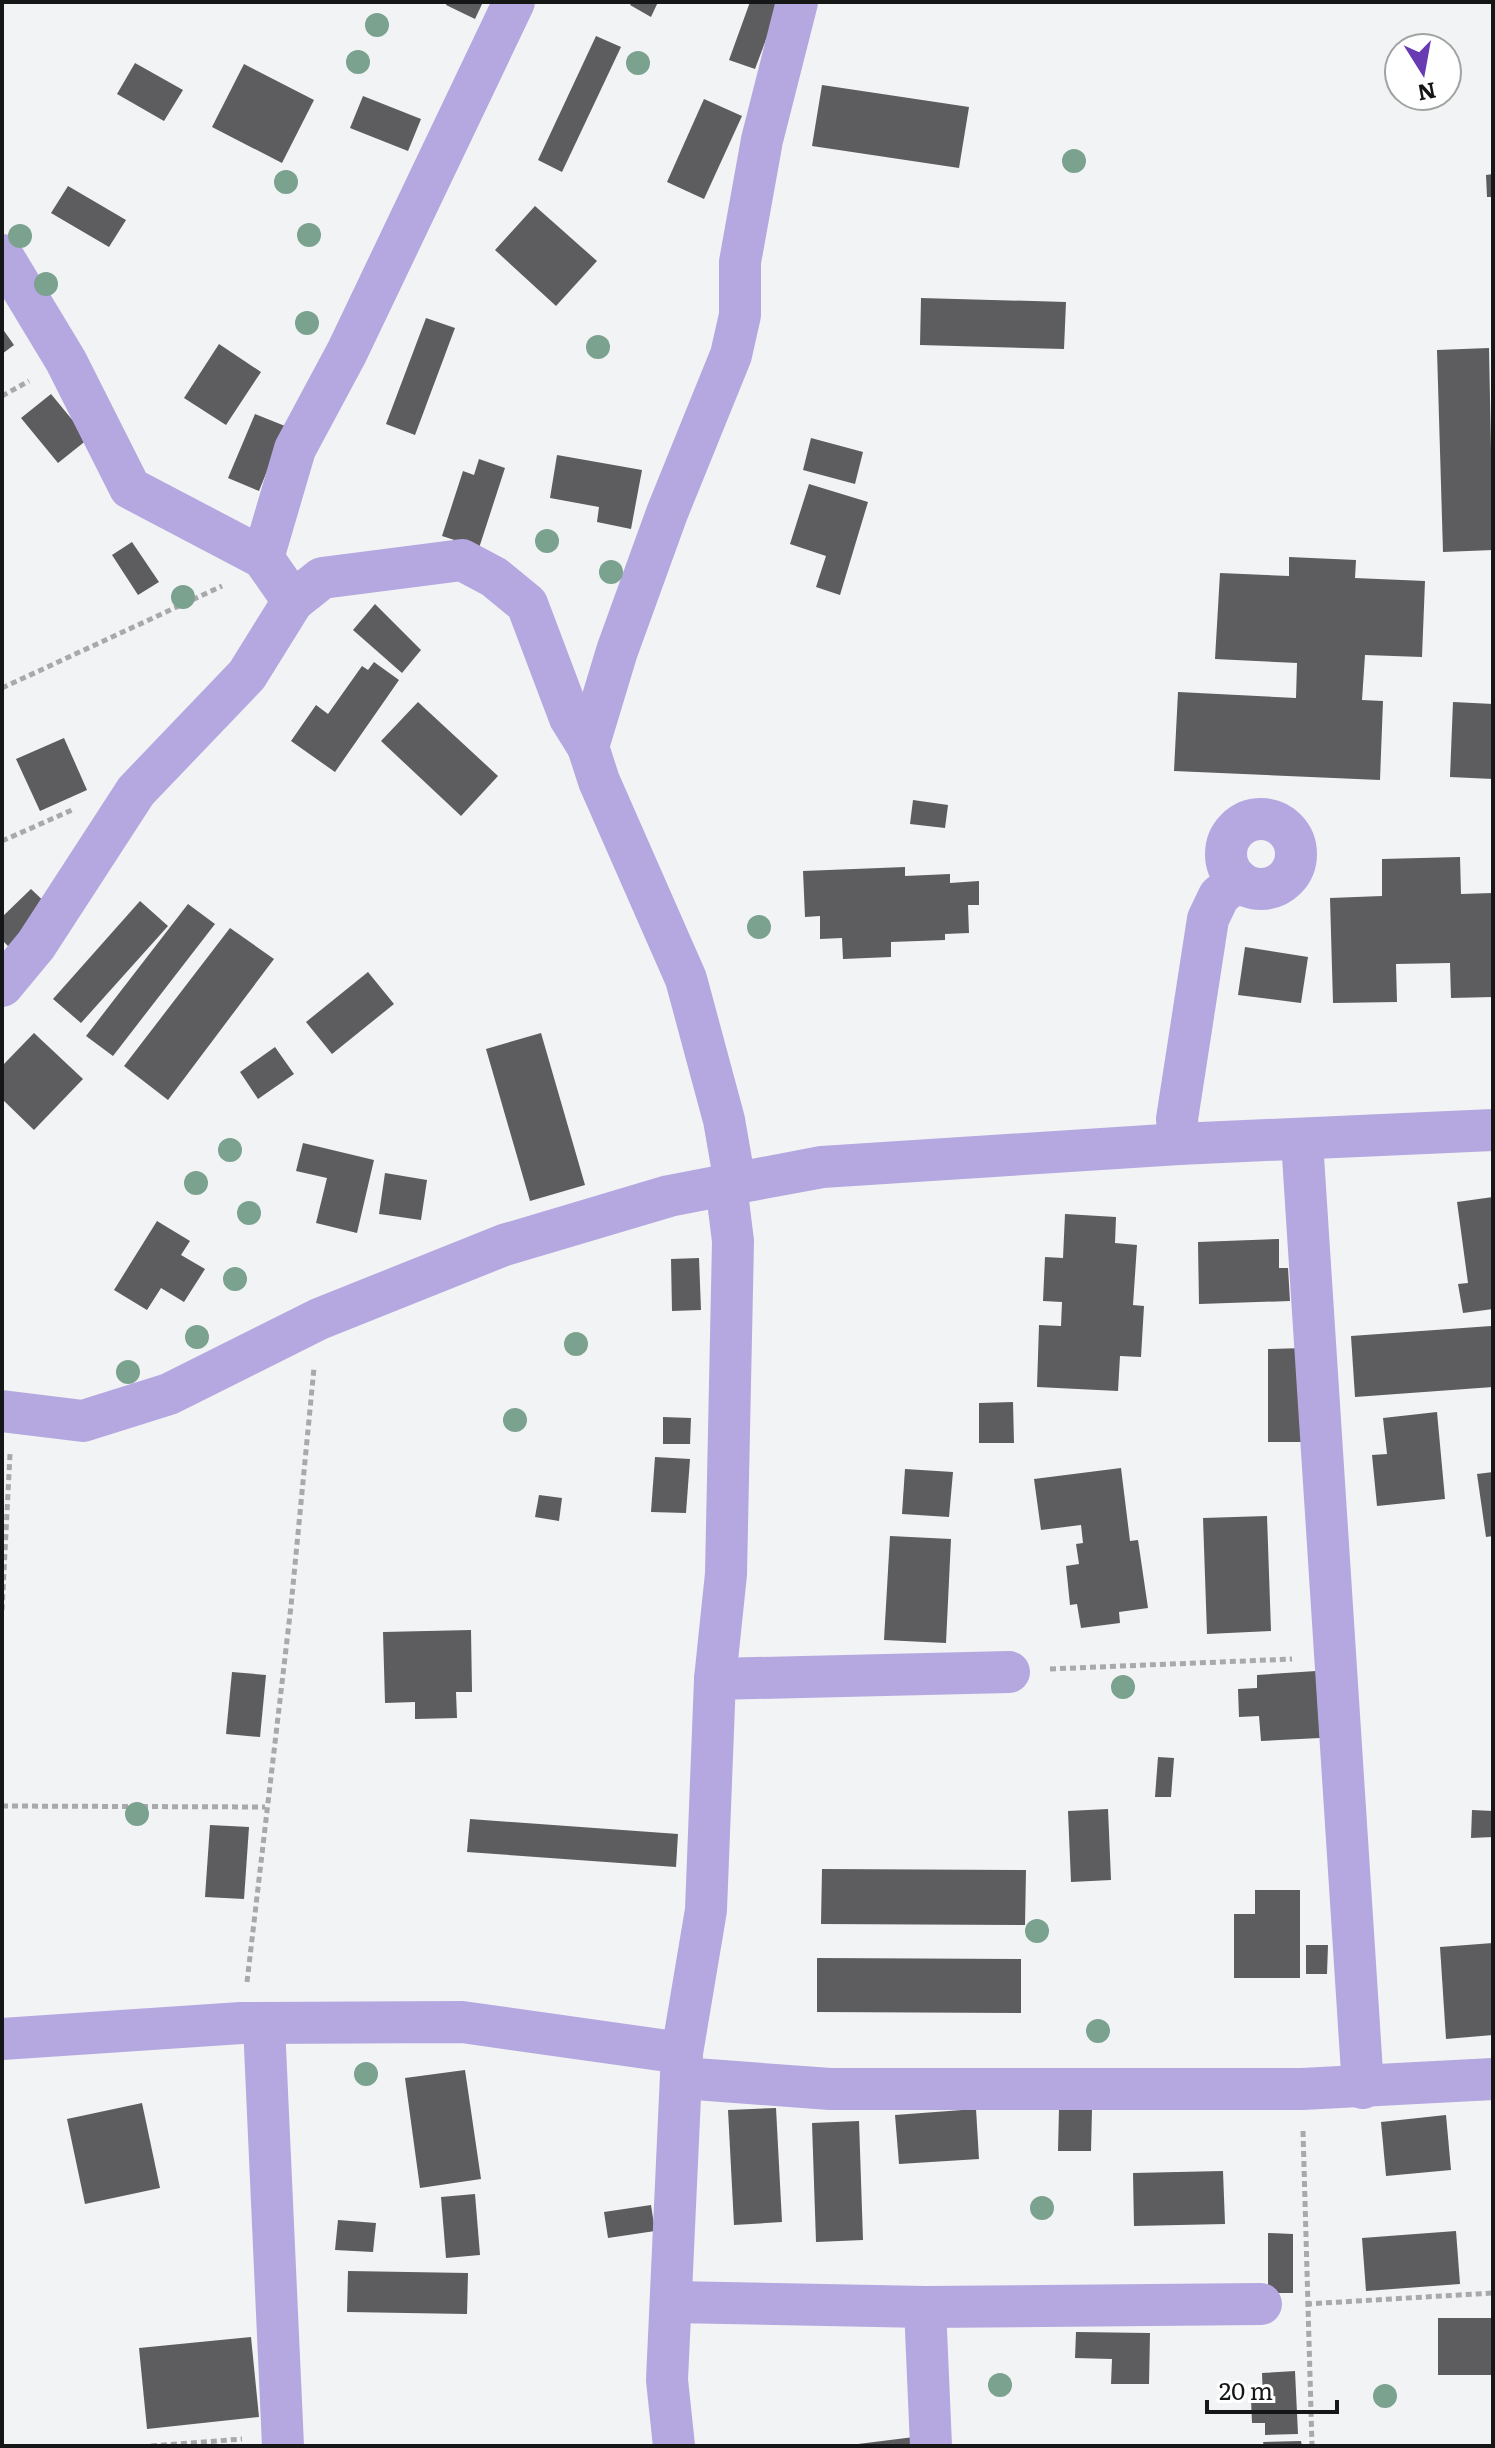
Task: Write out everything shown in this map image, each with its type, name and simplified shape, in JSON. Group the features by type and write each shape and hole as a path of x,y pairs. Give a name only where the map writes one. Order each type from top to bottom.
{"street":[{"path":"263,558 295,449 347,352 514,2"},
{"path":"588,747 617,651 667,513 731,355 740,315 740,262 762,140 797,2"},
{"path":"2,255 66,361 130,488 263,558 293,601"},
{"path":"2,986 36,945 136,791 247,675 293,601 322,578 462,560 494,577 527,604 570,718 588,747 599,781 686,979 724,1120 731,1184 733,1241 726,1574 715,1679 706,1910 682,2066 667,2380 674,2446"},
{"path":"1179,1144 1177,1119 1208,919 1219,896 1238,880"},
{"path":"7,1412 83,1421 169,1394 319,1319 504,1245 669,1196 731,1184 822,1167 1179,1144 1302,1141 1493,1130"},
{"path":"1302,1141 1363,2088"},
{"path":"715,1679 1009,1672"},
{"path":"2,2039 253,2024 462,2022 682,2066 830,2089 1302,2089 1493,2079"},
{"path":"253,2024 283,2441"},
{"path":"673,2302 925,2307 1261,2304"},
{"path":"925,2307 931,2446"}],"path":[{"path":"2,688 220,587 263,558"},
{"path":"253,2024 255,1927 265,1807 291,1606 319,1319"},
{"path":"2,1610 7,1412"},
{"path":"1009,1672 1333,1657"},
{"path":"2,1806 265,1807"},
{"path":"1302,2089 1312,2446"},
{"path":"1261,2304 1493,2293"},
{"path":"151,2446 283,2441"}],"building":[{"path":"447,2 483,2 475,19 446,5"},
{"path":"632,2 658,2 651,17 630,5"},
{"path":"750,2 780,2 755,69 729,60"},
{"path":"596,36 621,47 562,172 538,160"},
{"path":"135,63 183,90 164,121 117,94"},
{"path":"244,64 314,100 282,163 212,127"},
{"path":"822,85 969,107 959,168 812,146"},
{"path":"363,96 421,119 408,151 350,128"},
{"path":"704,99 742,116 704,199 667,182"},
{"path":"1493,174 1493,197 1487,197 1486,175"},
{"path":"68,186 126,220 109,247 51,213"},
{"path":"535,206 597,261 556,306 495,250"},
{"path":"921,298 1066,302 1064,349 920,345"},
{"path":"426,318 455,328 415,435 386,424"},
{"path":"2,328 14,345 2,354"},
{"path":"219,344 261,372 226,425 184,398"},
{"path":"1489,348 1493,550 1443,552 1437,350"},
{"path":"51,394 88,439 58,463 21,418"},
{"path":"255,414 285,426 259,491 228,478"},
{"path":"811,438 863,452 855,484 803,470"},
{"path":"557,455 642,470 631,529 597,522 599,507 550,498"},
{"path":"479,459 505,468 479,548 442,536 463,471 474,475"},
{"path":"809,484 868,502 840,595 816,587 826,556 790,544"},
{"path":"132,542 159,582 138,595 112,555"},
{"path":"1289,557 1356,560 1355,578 1425,581 1422,657 1365,655 1362,700 1383,701 1380,780 1174,771 1178,692 1296,698 1297,663 1215,659 1220,573 1289,576"},
{"path":"375,604 421,650 402,673 353,630"},
{"path":"374,662 399,680 335,772 291,741 316,705 328,714 362,666 368,670"},
{"path":"418,702 498,776 461,816 381,741"},
{"path":"1453,702 1493,704 1493,779 1450,777"},
{"path":"64,738 87,790 40,811 16,759"},
{"path":"913,800 948,805 945,828 910,824"},
{"path":"1460,857 1461,894 1493,893 1493,997 1451,998 1450,963 1396,964 1397,1002 1333,1003 1330,898 1382,896 1382,859"},
{"path":"905,867 905,876 950,874 950,883 979,881 979,905 968,905 969,933 945,934 945,940 891,942 891,957 843,959 842,938 820,939 820,916 805,917 803,871"},
{"path":"31,889 52,909 12,950 2,940 2,917"},
{"path":"140,901 168,926 81,1023 53,999"},
{"path":"188,904 215,924 113,1056 86,1036"},
{"path":"230,928 274,959 168,1100 124,1066"},
{"path":"1245,947 1308,957 1301,1003 1238,995"},
{"path":"368,972 394,1004 332,1054 306,1022"},
{"path":"34,1033 83,1079 34,1130 2,1099 2,1066"},
{"path":"541,1033 585,1185 530,1201 486,1049"},
{"path":"275,1047 294,1074 258,1099 240,1072"},
{"path":"303,1143 374,1160 357,1233 316,1223 327,1178 296,1171"},
{"path":"385,1173 427,1180 421,1220 379,1214"},
{"path":"1493,1197 1493,1309 1463,1313 1458,1284 1468,1283 1457,1202"},
{"path":"1065,1214 1116,1217 1115,1243 1137,1245 1133,1305 1144,1306 1141,1357 1120,1356 1118,1391 1037,1387 1039,1325 1061,1326 1062,1302 1043,1301 1045,1257 1063,1258"},
{"path":"157,1221 190,1241 181,1255 205,1269 184,1302 161,1288 147,1310 114,1290"},
{"path":"1279,1239 1279,1268 1288,1268 1290,1301 1199,1304 1198,1242"},
{"path":"699,1258 701,1310 672,1311 671,1259"},
{"path":"1491,1326 1493,1387 1355,1397 1351,1336"},
{"path":"1304,1348 1303,1442 1268,1442 1268,1349"},
{"path":"1013,1402 1014,1443 979,1443 979,1403"},
{"path":"1437,1412 1445,1499 1377,1506 1372,1455 1387,1454 1383,1418"},
{"path":"663,1417 691,1418 690,1444 663,1444"},
{"path":"655,1457 690,1459 686,1513 651,1512"},
{"path":"1121,1468 1130,1541 1138,1540 1148,1608 1119,1612 1120,1623 1081,1628 1077,1604 1070,1605 1066,1566 1079,1564 1076,1544 1083,1543 1081,1525 1041,1530 1034,1479"},
{"path":"905,1469 953,1472 949,1517 902,1514"},
{"path":"1493,1472 1493,1536 1486,1537 1477,1474"},
{"path":"539,1495 562,1498 559,1521 535,1517"},
{"path":"1267,1516 1271,1631 1207,1634 1203,1518"},
{"path":"890,1536 951,1539 946,1643 884,1640"},
{"path":"471,1630 472,1692 456,1692 457,1718 415,1719 415,1702 385,1703 383,1632"},
{"path":"1316,1671 1320,1738 1261,1741 1259,1716 1239,1717 1238,1689 1257,1688 1257,1675"},
{"path":"232,1672 266,1675 260,1737 226,1734"},
{"path":"1158,1757 1174,1758 1171,1797 1155,1797"},
{"path":"1108,1809 1111,1880 1071,1882 1068,1811"},
{"path":"1472,1810 1493,1811 1493,1837 1471,1838"},
{"path":"470,1819 678,1834 676,1867 467,1852"},
{"path":"210,1825 249,1827 244,1899 205,1897"},
{"path":"822,1869 1026,1870 1025,1925 821,1924"},
{"path":"1255,1890 1300,1890 1300,1978 1234,1978 1234,1914 1255,1914"},
{"path":"1493,1943 1493,2035 1446,2039 1440,1947"},
{"path":"1306,1945 1328,1945 1327,1974 1306,1974"},
{"path":"817,1958 1021,1959 1021,2013 817,2012"},
{"path":"465,2070 481,2179 420,2188 405,2078"},
{"path":"142,2103 160,2188 85,2204 67,2119"},
{"path":"776,2108 782,2222 734,2225 728,2110"},
{"path":"1059,2108 1092,2109 1091,2151 1058,2151"},
{"path":"976,2109 979,2159 899,2164 895,2115"},
{"path":"1446,2115 1451,2170 1386,2176 1381,2122"},
{"path":"859,2121 863,2240 816,2242 812,2123"},
{"path":"1223,2171 1225,2224 1134,2226 1133,2173"},
{"path":"475,2194 480,2255 446,2258 441,2197"},
{"path":"651,2205 655,2231 608,2238 604,2212"},
{"path":"338,2220 376,2223 373,2252 335,2250"},
{"path":"1456,2231 1460,2284 1366,2291 1362,2238"},
{"path":"1268,2233 1293,2234 1293,2293 1268,2293"},
{"path":"348,2271 468,2273 467,2314 347,2312"},
{"path":"1438,2318 1493,2318 1493,2375 1438,2375"},
{"path":"1076,2332 1150,2333 1149,2384 1111,2384 1112,2359 1075,2358"},
{"path":"251,2337 259,2417 147,2429 139,2348"},
{"path":"1295,2371 1298,2434 1265,2435 1265,2423 1252,2423 1251,2399 1263,2399 1262,2373"},
{"path":"914,2437 915,2446 858,2446 858,2444"},
{"path":"1301,2441 1302,2446 1264,2446 1263,2442"}]}
